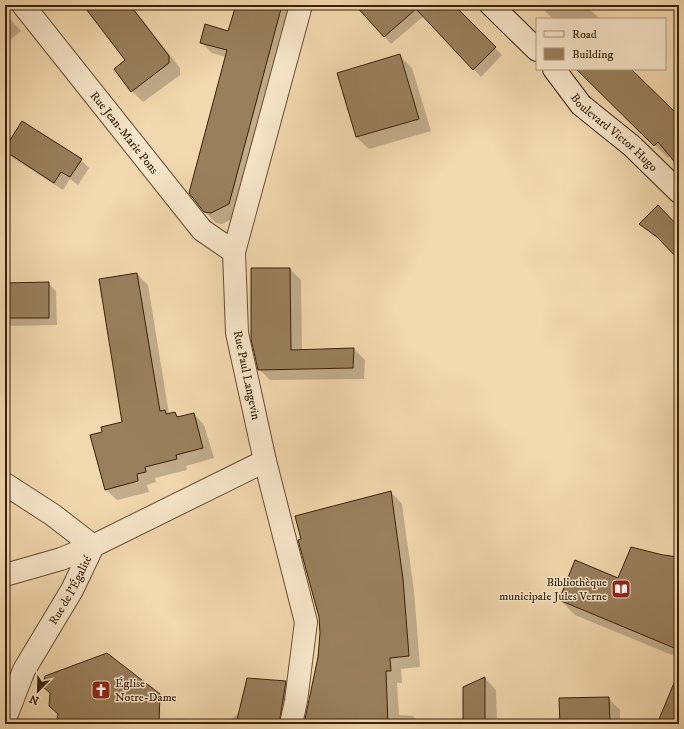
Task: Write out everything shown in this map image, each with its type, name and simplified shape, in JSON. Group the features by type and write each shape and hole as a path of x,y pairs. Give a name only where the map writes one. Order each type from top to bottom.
{"street":[{"name":"Rue Jean-Marie Pons","path":"23,5 202,230 234,252"},
{"name":"Rue Paul Langevin","path":"291,724 296,702 306,622 265,461 238,333 234,252 301,5"},
{"path":"491,5 536,49"},
{"name":"Boulevard Victor Hugo","path":"555,70 581,105 632,146 679,192"},
{"name":"Rue de l'Égalité","path":"5,719 24,670 72,590 93,546 265,461"},
{"path":"5,484 53,515 93,546"},
{"path":"5,575 61,559 93,546"}],"building":[{"path":"83,5 130,5 169,56 169,63 131,92 114,69 125,60"},
{"path":"236,5 282,5 229,204 211,213 204,212 189,193 227,50 200,43 205,24 228,31"},
{"path":"355,5 454,5 496,47 473,70 416,9 384,37"},
{"path":"400,54 419,119 356,137 337,73"},
{"path":"577,70 632,70 679,116 679,167 658,142 654,146"},
{"path":"22,121 82,159 70,177 61,172 54,183 5,151 5,148"},
{"path":"658,205 679,227 679,260 657,237 639,224"},
{"path":"251,268 290,268 291,350 354,348 353,368 258,370 251,339"},
{"path":"137,273 160,411 165,410 166,414 175,412 177,417 194,413 203,448 176,455 177,459 145,467 146,472 137,474 138,481 105,490 90,435 102,432 101,427 122,422 99,279"},
{"path":"49,282 49,318 5,318 5,283"},
{"path":"391,491 403,579 409,656 390,658 391,671 386,671 388,724 304,724 318,657 320,633 319,617 298,540 301,539 295,516"},
{"name":"Bibliothèque municipale Jules Verne","path":"631,547 663,555 679,557 679,650 559,600 575,560 618,578"},
{"name":"Église Notre-Dame","path":"107,653 160,694 159,724 56,724 58,714 49,706 50,693 43,687 45,676"},
{"path":"679,671 679,724 657,724"},
{"path":"485,677 485,724 463,724 463,687"},
{"path":"247,678 286,681 279,724 236,724"},
{"path":"609,697 610,724 560,724 559,698"}],"place":[{"name":"Bibliothèque municipale Jules Verne","path":"621,589"},
{"name":"Église Notre-Dame","path":"101,690"}]}
